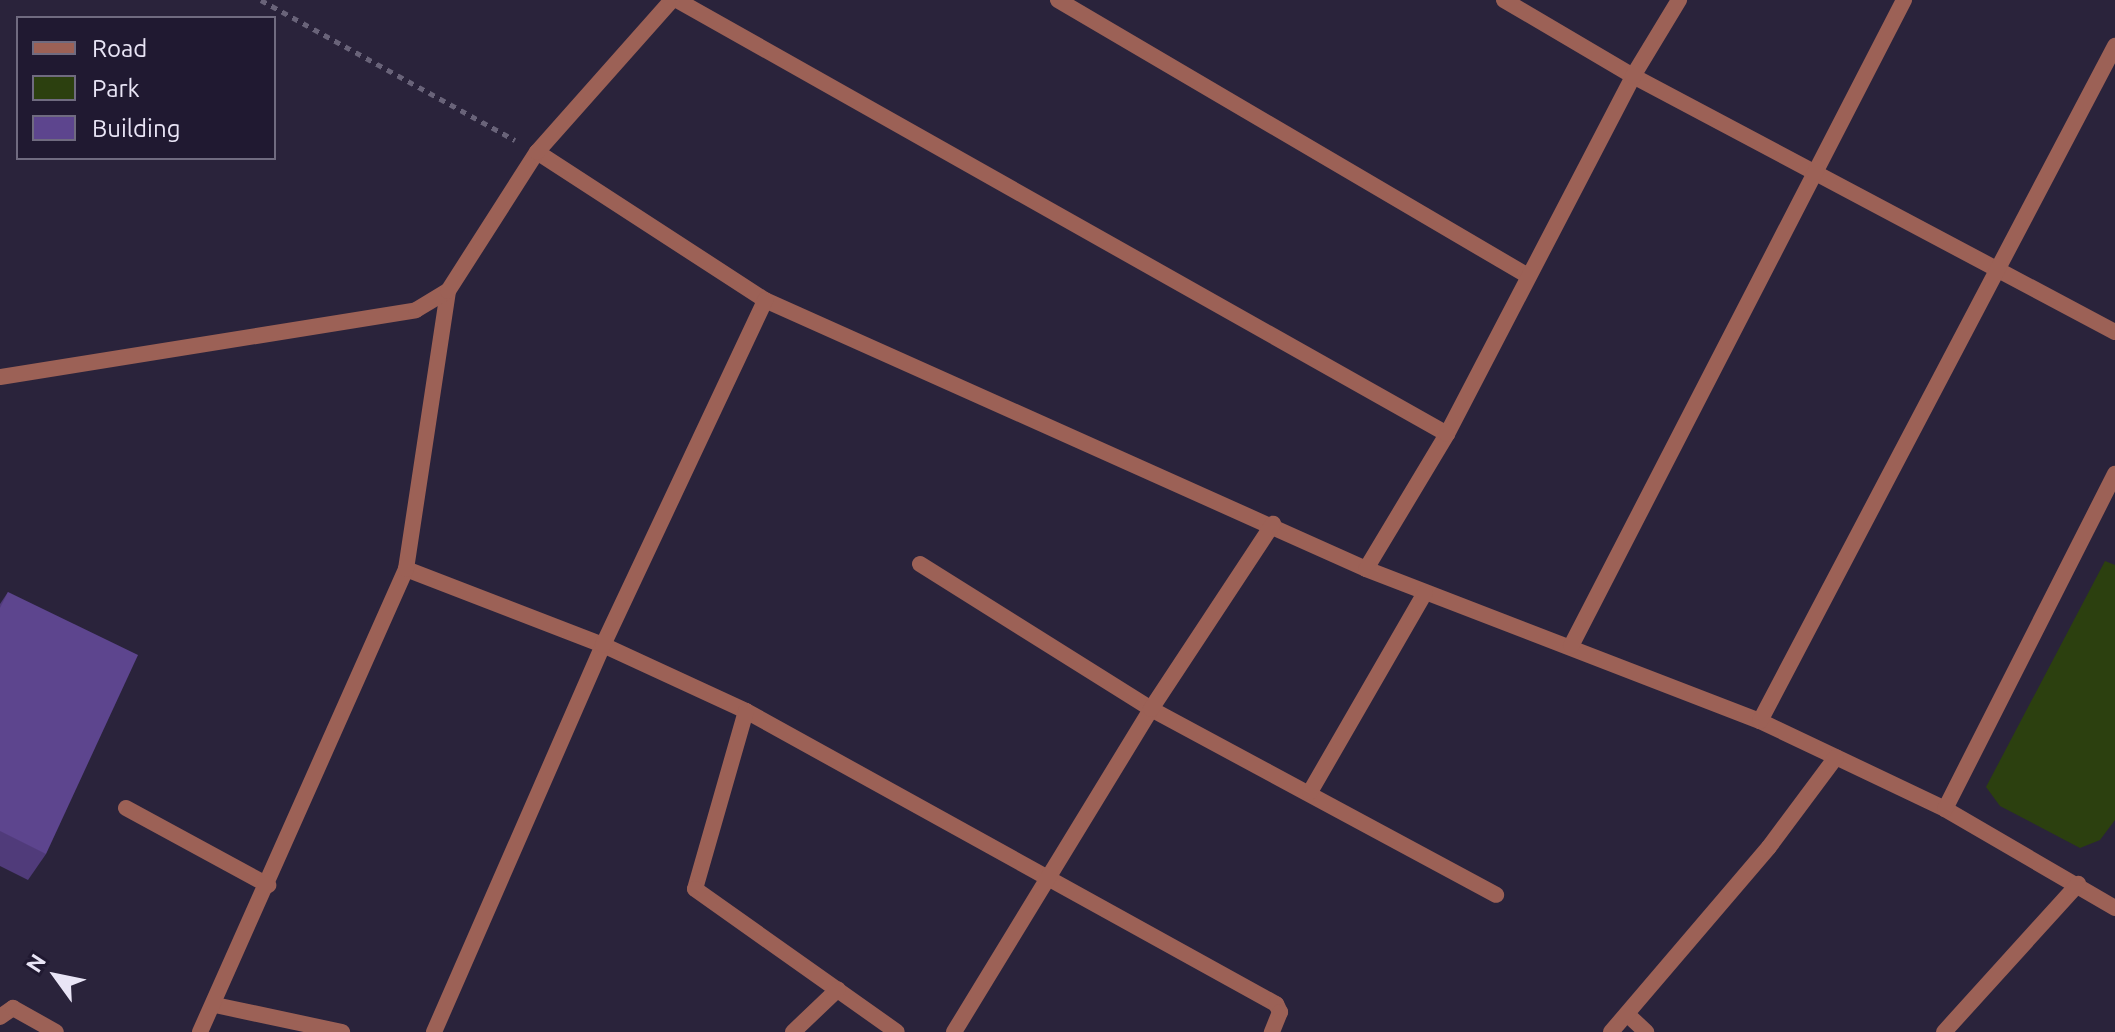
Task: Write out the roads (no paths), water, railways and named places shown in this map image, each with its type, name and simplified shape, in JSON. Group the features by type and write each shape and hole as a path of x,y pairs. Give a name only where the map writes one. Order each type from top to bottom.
{"street":[{"path":"200,1032 215,1005 406,569 448,291 537,152 674,0 1447,434"},
{"path":"1058,0 1528,276"},
{"path":"1504,0 1633,76 2001,268 2115,332"},
{"path":"1366,569 1447,434 1633,76 1679,0"},
{"path":"1571,646 1904,0"},
{"path":"1760,721 2001,268 2115,46"},
{"path":"537,152 765,300 1273,524 1366,569 1760,721 1945,809 2115,908"},
{"path":"0,377 416,310 448,291"},
{"path":"434,1032 603,645 765,300"},
{"path":"1945,809 2115,474"},
{"path":"954,1032 1151,709 1273,524"},
{"path":"920,564 1151,709 1496,895"},
{"path":"406,569 603,645 746,711 1276,1004 1280,1012 1272,1032"},
{"path":"1310,792 1425,593"},
{"path":"746,711 695,889 897,1032"},
{"path":"1611,1032 1769,847 1836,757"},
{"path":"126,808 268,885"},
{"path":"1944,1032 2078,884"},
{"path":"793,1032 838,989"},
{"path":"215,1005 342,1032"},
{"path":"0,1017 13,1008 56,1032"},
{"path":"1628,1015 1646,1032"}]}
